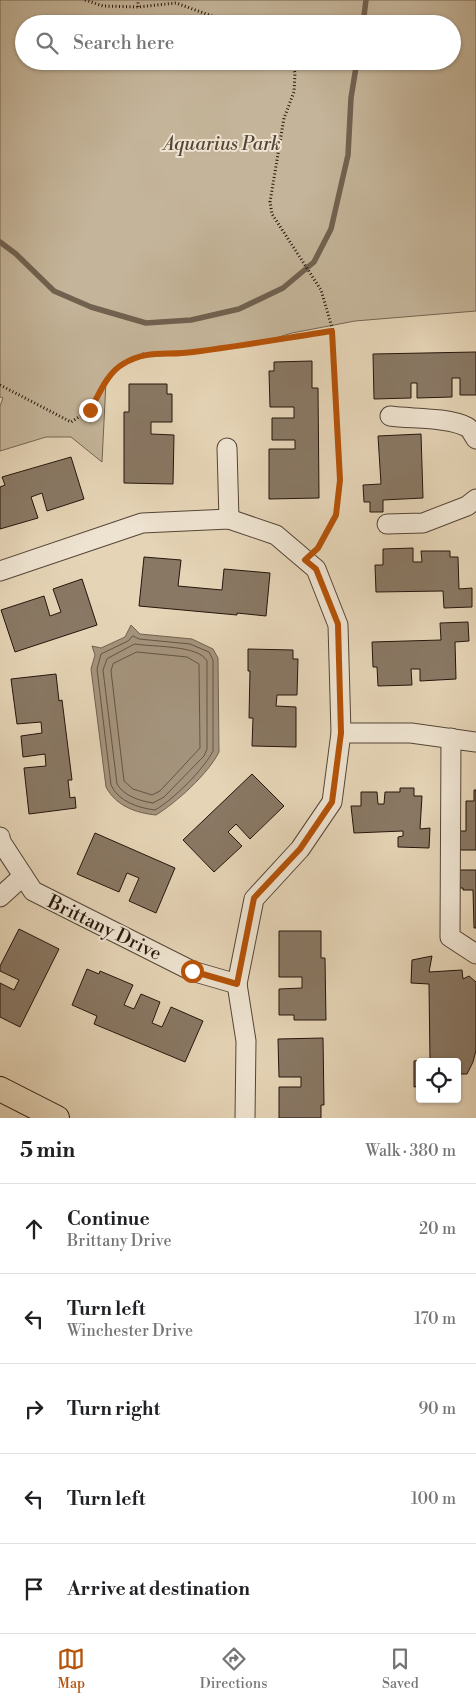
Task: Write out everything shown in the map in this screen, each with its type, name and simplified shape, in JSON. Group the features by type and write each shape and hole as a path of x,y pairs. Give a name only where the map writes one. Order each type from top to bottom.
{"main road":[{"path":"0,1089 57,1118"}],"street":[{"path":"390,416 447,420 468,427 476,439"},
{"path":"228,448 229,519"},
{"path":"387,524 424,523 467,506 476,499"},
{"path":"0,571 142,523 229,519 276,535 316,569 338,624 341,733 332,802 300,849 254,898 237,984 246,1042 245,1118"},
{"path":"341,733 411,733 476,742"},
{"path":"452,738 450,937 476,954"},
{"name":"Brittany Drive","path":"0,837 1,842 33,892 192,971 237,984"},
{"path":"1,897 23,876"}],"path":[{"path":"85,0 103,6 138,7 176,3 209,15"},
{"path":"138,0 138,7"},
{"path":"294,70 294,92 284,118 270,202 272,214 321,290 332,331 340,480 336,515 318,548 305,560"},
{"path":"0,385 71,422 90,410 106,381 121,364 143,354 190,353 332,331"}],"green space":[{"name":"Aquarius Park","path":"0,0 476,0 476,311 355,321 292,333 256,344 190,353 143,354 121,364 106,381 102,462 71,437 46,437 0,451 0,406 3,398 0,397"}],"water":[{"path":"131,625 140,634 192,639 213,649 218,658 219,752 191,787 156,815 134,810 121,804 110,794 106,787 91,669 95,655 92,646 101,648 125,637"}],"building":[{"path":"476,352 476,395 460,395 460,378 452,378 452,397 417,398 417,383 411,383 411,398 374,399 373,354"},
{"path":"312,361 312,388 318,388 319,498 269,499 269,449 295,449 295,440 272,440 272,418 294,418 294,407 270,407 269,371 274,371 274,362"},
{"path":"129,384 167,384 167,394 172,394 172,422 151,422 151,434 174,435 173,484 124,483 124,412 129,412"},
{"path":"421,434 423,498 383,500 383,512 370,512 370,502 364,502 363,485 381,484 378,436"},
{"path":"71,457 84,499 47,511 42,493 31,497 38,518 0,529 0,487 5,485 2,477"},
{"path":"413,548 413,562 422,562 421,551 450,551 450,557 458,557 459,589 472,588 472,607 444,608 443,591 376,592 375,565 383,565 383,549"},
{"path":"144,557 181,560 178,586 222,590 224,569 270,573 266,616 139,606"},
{"path":"82,579 97,625 15,652 1,610 44,596 50,616 61,612 53,589"},
{"path":"468,622 469,641 455,642 456,679 420,681 420,669 411,669 412,685 378,686 377,667 373,667 372,642 441,640 440,623"},
{"path":"248,649 293,650 293,659 298,659 297,695 277,695 276,706 296,707 296,747 252,746 253,718 249,718 250,671 248,671"},
{"path":"56,674 59,701 62,700 72,780 68,780 70,798 75,797 76,808 29,814 24,768 46,766 45,754 23,757 21,736 42,733 41,722 17,724 11,679"},
{"path":"252,774 284,806 250,839 236,824 228,832 242,846 214,872 183,840"},
{"path":"400,788 414,788 414,796 422,796 420,829 430,828 429,848 398,847 398,837 403,836 403,831 354,833 351,806 361,806 361,792 377,792 378,804 384,804 385,792 400,792"},
{"path":"474,790 476,790 476,850 454,850 454,831 466,831 466,801 474,801"},
{"path":"95,833 175,868 156,913 129,901 139,878 127,873 119,892 77,874"},
{"path":"459,870 476,870 476,928 474,928 473,890 459,888"},
{"path":"19,929 59,949 20,1027 0,1017 0,983 14,990 19,980 0,971 0,966"},
{"path":"279,931 321,931 321,958 325,958 326,1020 294,1020 294,1015 279,1015 279,989 302,988 302,977 279,977"},
{"path":"432,956 429,972 462,970 463,979 469,976 476,982 476,1050 467,1074 461,1074 461,1058 430,1058 429,984 411,983 412,960"},
{"path":"87,969 99,974 100,971 133,985 124,1005 134,1009 141,994 160,1002 152,1023 162,1027 171,1007 203,1021 185,1062 94,1024 97,1016 72,1005"},
{"path":"323,1038 324,1105 321,1105 321,1118 279,1118 279,1087 301,1087 301,1077 279,1077 278,1039"},
{"path":"414,1061 416,1061 416,1087 414,1087"}],"waterway":[{"path":"364,15 366,0"},
{"path":"0,242 16,254 54,291 91,307 146,323 191,320 239,309 283,288 314,262 331,229 348,155 351,98 356,70"}],"route":[{"path":"90,410 106,381 121,364 143,354 190,353 332,331 340,480 336,515 318,548 305,560 316,569 338,624 341,733 332,802 300,849 254,898 237,984 192,971"}]}
